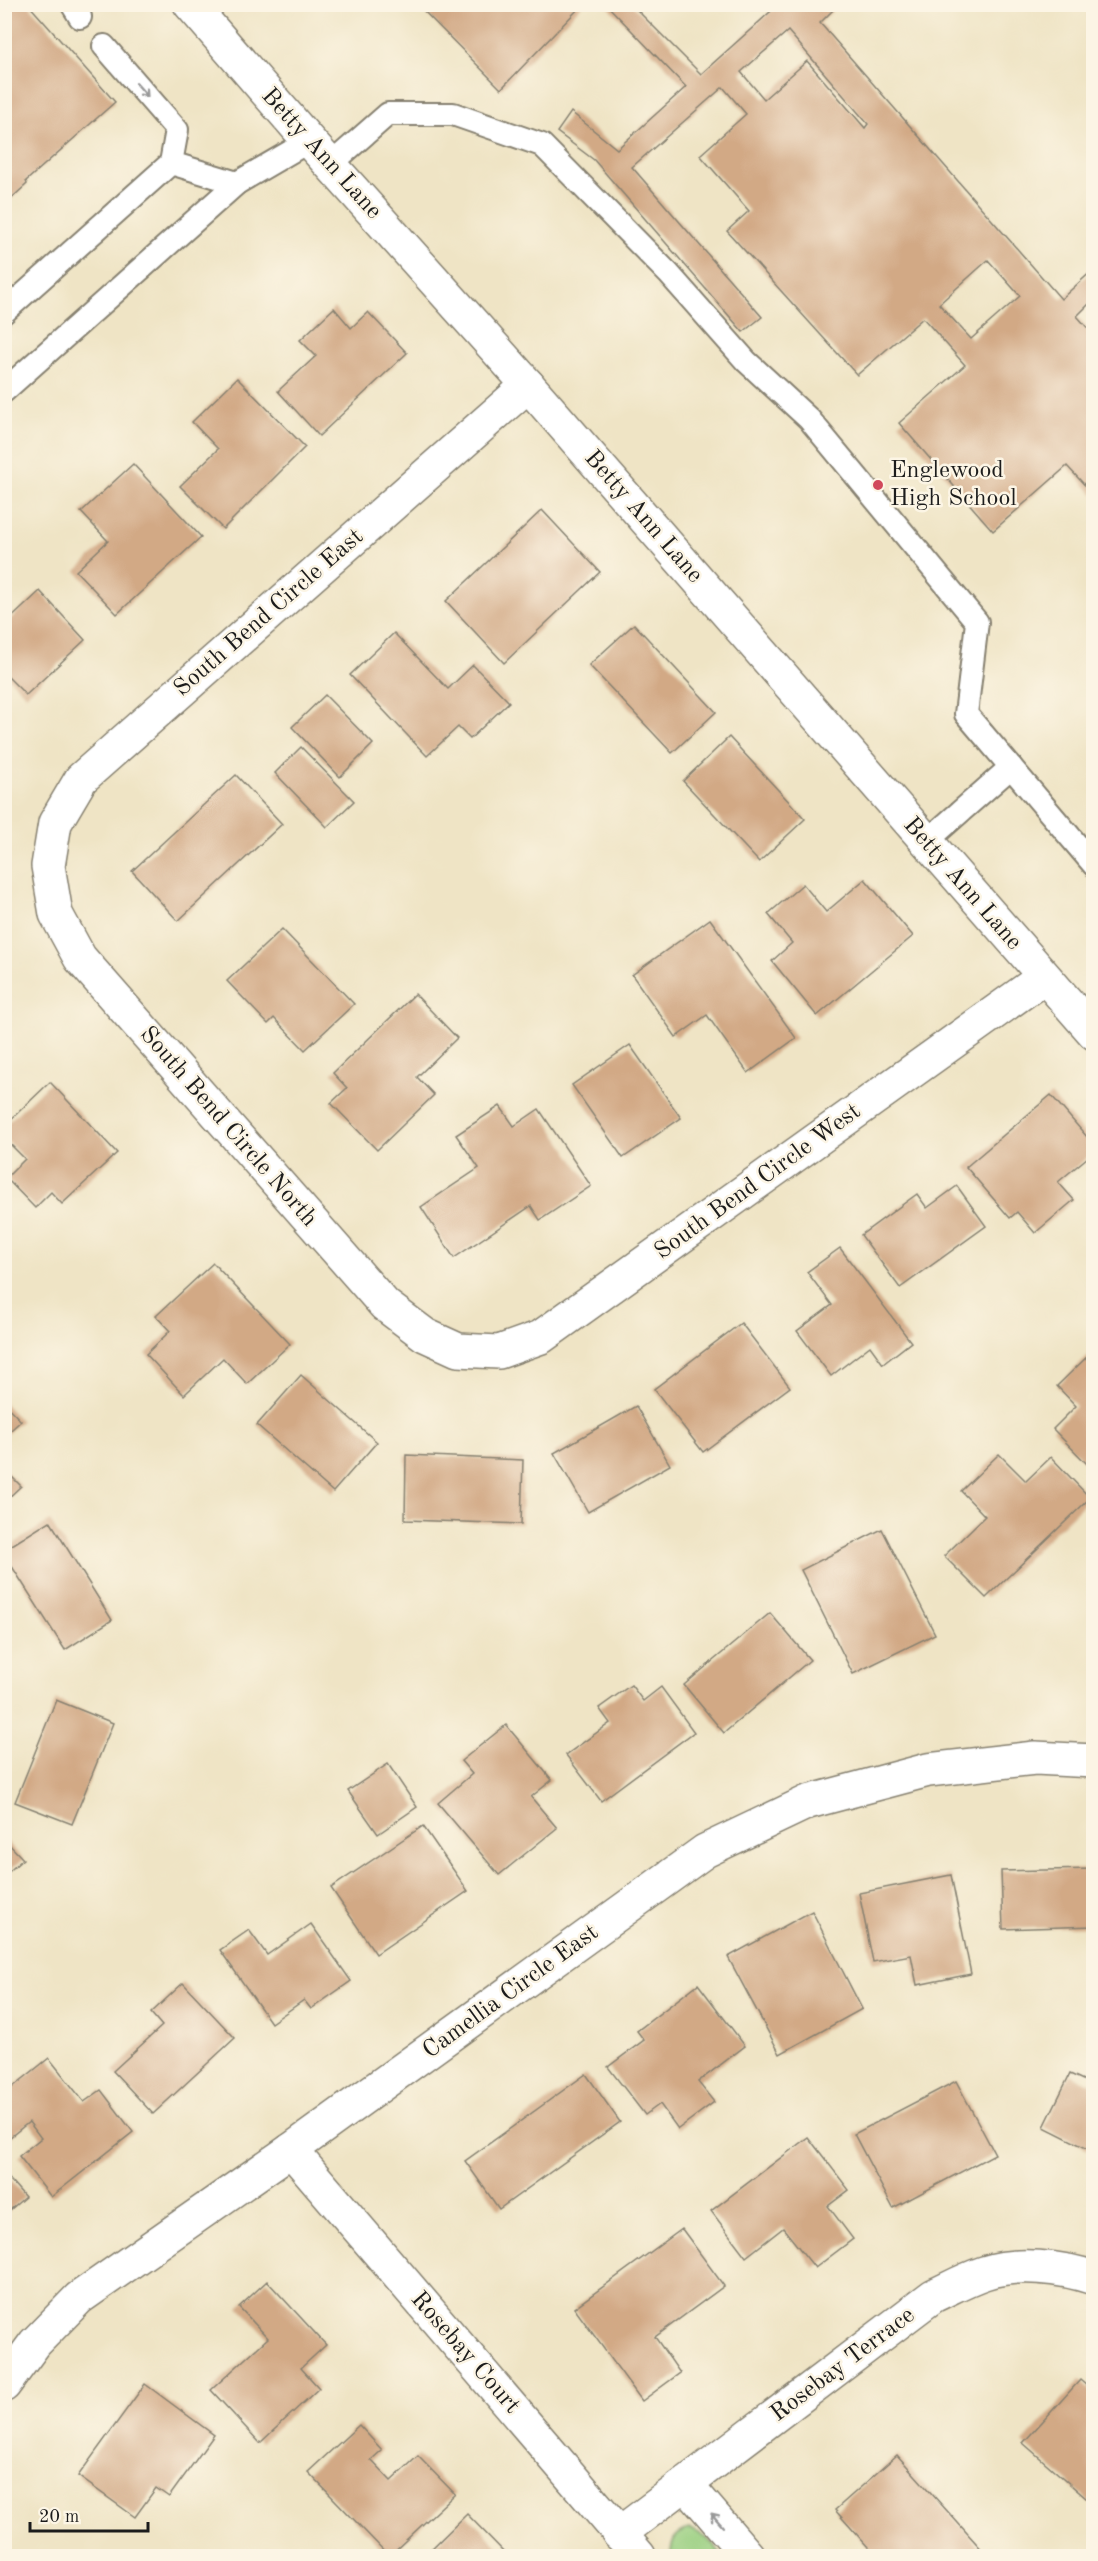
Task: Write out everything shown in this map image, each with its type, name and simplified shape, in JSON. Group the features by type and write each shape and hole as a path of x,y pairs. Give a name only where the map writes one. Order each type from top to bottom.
{"street":[{"name":"Betty Ann Lane","path":"190,4 319,153 528,385 1094,1033"},
{"name":"South Bend Circle East","path":"48,866 55,823 81,779 528,385"},
{"name":"South Bend Circle North","path":"48,866 56,914 80,958 385,1305 425,1335 458,1350"},
{"name":"South Bend Circle West","path":"458,1350 499,1352 541,1337 1044,977"},
{"name":"Camellia Circle East","path":"4,2385 35,2343 79,2298 291,2150 705,1851 808,1803 928,1770 1035,1758 1094,1761"},
{"name":"Rosebay Court","path":"291,2150 629,2545"},
{"name":"Rosebay Terrace","path":"629,2545 686,2484 933,2296 985,2272 1018,2267 1058,2270 1094,2278"},
{"path":"686,2484 748,2556"}],"lane":[{"path":"4,312 171,163 177,130 104,46"},
{"path":"4,392 237,183 319,153 388,114 453,114 542,145 669,274 746,361 809,419 977,622 966,714 1094,866"},
{"path":"171,163 237,183"},
{"path":"926,842 1011,767"}],"green space":[{"path":"689,2529 707,2538 722,2556 671,2556 674,2539"}],"building":[{"path":"4,4 28,4 115,102 26,181 27,184 4,205"},
{"path":"417,4 583,4 501,89"},
{"path":"606,4 631,4 701,74 779,4 839,4 820,23 1061,299 1094,269 1094,299 1077,316 1094,335 1094,495 1067,466 993,531 899,423 965,365 923,318 857,375 727,231 749,211 700,155 746,114 723,87 632,167 762,317 743,332 594,160 557,132 571,112 617,149 686,87","holes":["788,31 868,124 865,128 807,61 764,99 741,72","988,260 1020,296 971,339 939,304"]},
{"path":"334,308 351,328 368,312 407,353 319,436 278,391 316,356 300,340"},
{"path":"237,378 305,447 223,529 180,486 218,449 192,422"},
{"path":"133,464 201,537 117,614 76,571 108,541 81,512"},
{"path":"542,510 600,572 504,663 446,601"},
{"path":"40,591 85,640 26,695 4,673 4,625"},
{"path":"634,624 716,712 672,753 589,665"},
{"path":"394,633 448,689 473,665 509,702 470,739 458,727 427,756 350,675"},
{"path":"325,695 373,744 340,777 292,727"},
{"path":"729,737 805,819 759,862 683,781"},
{"path":"301,747 354,801 327,827 275,773"},
{"path":"236,775 282,824 178,921 132,871"},
{"path":"865,879 913,936 817,1016 772,961 792,943 768,914 803,884 826,912"},
{"path":"710,919 796,1038 748,1073 707,1015 676,1037 632,975"},
{"path":"282,929 354,1004 305,1050 274,1018 268,1024 227,981"},
{"path":"415,994 457,1038 417,1077 434,1095 377,1150 331,1103 347,1088 333,1073"},
{"path":"630,1045 681,1118 623,1158 572,1085"},
{"path":"50,1082 117,1153 62,1204 51,1192 35,1208 6,1178 25,1159 4,1138 4,1126"},
{"path":"1051,1095 1094,1145 1094,1152 1058,1182 1074,1200 1035,1233 1017,1212 1010,1218 966,1167"},
{"path":"500,1106 514,1126 539,1109 591,1186 540,1220 531,1206 454,1258 421,1207 479,1168 456,1135"},
{"path":"957,1186 986,1226 900,1288 861,1235 917,1194 927,1208"},
{"path":"840,1248 911,1342 883,1364 870,1346 831,1376 797,1331 832,1305 807,1272"},
{"path":"213,1263 290,1344 247,1384 223,1358 184,1395 146,1354 170,1331 156,1316"},
{"path":"741,1323 790,1387 703,1452 654,1389"},
{"path":"1094,1350 1094,1466 1091,1468 1053,1429 1076,1406 1057,1386"},
{"path":"301,1375 377,1442 333,1492 257,1425"},
{"path":"4,1403 21,1421 4,1436"},
{"path":"636,1406 670,1465 588,1512 554,1453"},
{"path":"999,1454 1026,1481 1051,1457 1090,1498 986,1598 944,1556 985,1516 961,1491"},
{"path":"406,1455 523,1460 521,1524 405,1520"},
{"path":"4,1469 21,1486 4,1502"},
{"path":"50,1521 112,1620 65,1650 4,1554 4,1550"},
{"path":"882,1529 935,1634 853,1674 801,1570"},
{"path":"770,1613 810,1660 724,1733 684,1685"},
{"path":"631,1685 643,1701 661,1687 694,1732 601,1801 566,1755 610,1723 599,1708"},
{"path":"56,1700 113,1723 72,1824 15,1802"},
{"path":"506,1725 552,1780 531,1797 557,1828 499,1875 438,1803 472,1774 461,1761"},
{"path":"388,1764 417,1807 378,1834 348,1791"},
{"path":"423,1826 468,1891 376,1954 331,1888"},
{"path":"4,1839 23,1859 4,1876"},
{"path":"1094,1869 1094,1926 1003,1929 1001,1871"},
{"path":"951,1875 971,1974 917,1985 911,1955 873,1962 859,1893"},
{"path":"812,1911 862,2009 780,2054 728,1957"},
{"path":"311,1924 351,1981 311,2009 304,2000 271,2023 220,1950 249,1930 267,1955"},
{"path":"183,1983 235,2038 153,2114 113,2071 162,2026 151,2013"},
{"path":"698,1984 745,2046 698,2082 714,2102 678,2129 660,2104 645,2115 608,2067 644,2040 637,2031"},
{"path":"49,2058 84,2102 101,2090 133,2132 51,2197 19,2156 41,2138 29,2122 9,2138 4,2132 4,2094"},
{"path":"586,2074 620,2122 499,2209 465,2161"},
{"path":"1070,2074 1094,2085 1094,2152 1044,2127"},
{"path":"956,2081 995,2154 893,2208 854,2134"},
{"path":"808,2137 849,2190 828,2206 853,2239 815,2268 783,2228 746,2257 711,2211"},
{"path":"4,2173 25,2197 4,2215"},
{"path":"682,2229 724,2286 655,2337 680,2373 642,2401 574,2308"},
{"path":"267,2281 326,2345 301,2368 319,2388 260,2443 211,2390 268,2338 239,2307"},
{"path":"1080,2380 1094,2392 1094,2505 1023,2443"},
{"path":"145,2384 214,2435 169,2497 156,2488 135,2517 78,2476"},
{"path":"359,2425 382,2450 371,2460 391,2481 418,2456 455,2494 389,2556 308,2472"},
{"path":"897,2455 984,2552 979,2556 876,2556 835,2510"},
{"path":"467,2514 508,2556 424,2556"}],"place":[{"name":"Englewood High School","path":"878,485"}]}
